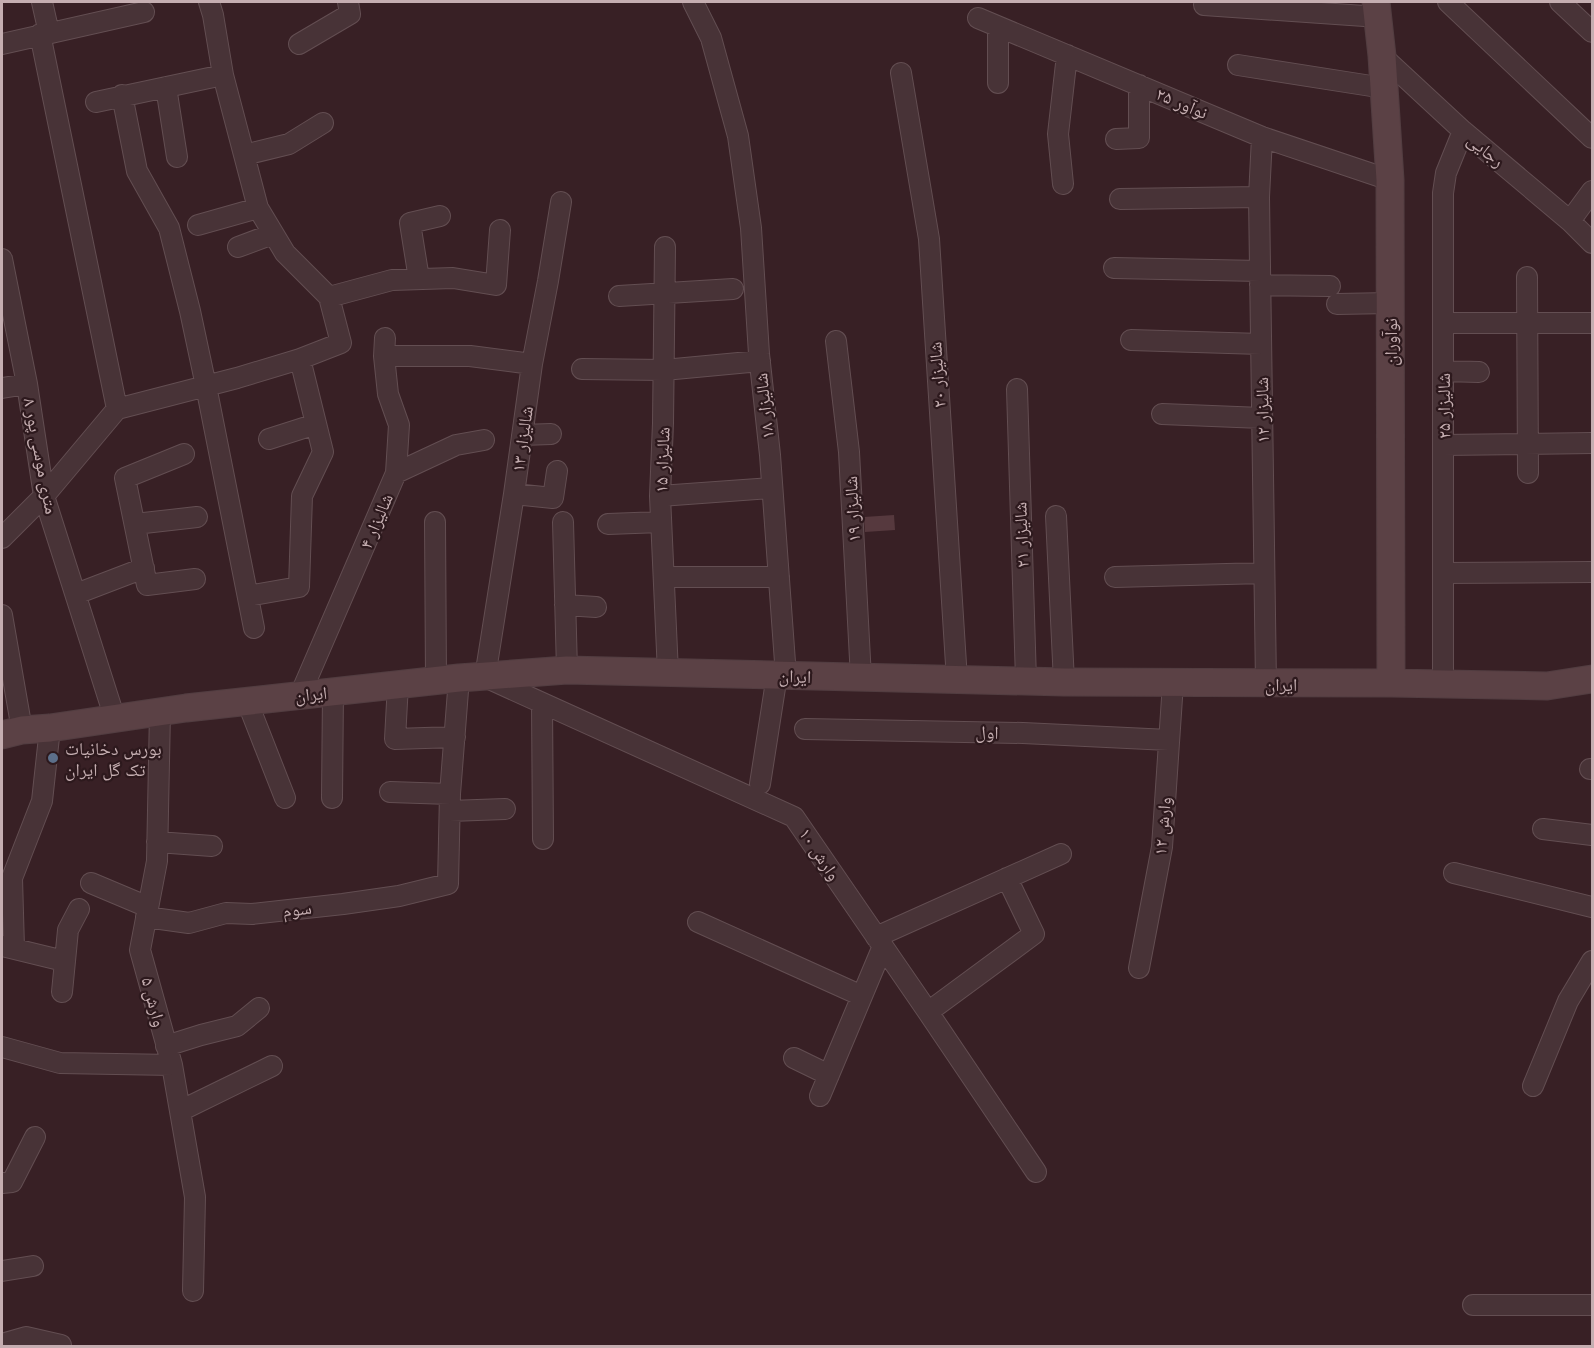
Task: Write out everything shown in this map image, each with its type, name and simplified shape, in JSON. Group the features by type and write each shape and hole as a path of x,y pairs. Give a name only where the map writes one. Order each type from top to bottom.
{"street":[{"path":"42,2 45,34 117,409"},
{"path":"2,538 45,496 117,409 300,359 341,343 329,297 285,253 258,208 223,75 209,2"},
{"name":"شالیزار ۱۸","path":"693,2 711,38 738,136 751,228 779,577 782,675 760,784"},
{"path":"1448,2 1593,138"},
{"path":"1560,2 1593,32"},
{"path":"1204,5 1378,9"},
{"path":"299,44 349,8"},
{"name":"نوآوران","path":"1378,9 1390,180 1391,683"},
{"path":"2,44 45,34 115,10 144,12"},
{"name":"نوآور ۲۵","path":"978,18 1262,137 1390,180"},
{"path":"998,27 998,83"},
{"path":"1063,184 1058,134 1067,55"},
{"name":"رجایی","path":"1382,56 1463,131 1593,243"},
{"path":"1238,65 1384,88"},
{"name":"شالیزار ۲۰","path":"901,73 929,239 957,680"},
{"path":"96,102 223,75"},
{"path":"1116,139 1139,138 1139,85"},
{"path":"166,87 177,157"},
{"path":"122,95 137,171 169,228 190,311 254,628"},
{"path":"244,155 289,144 323,123"},
{"name":"شالیزار ۲۵","path":"1443,685 1443,193 1446,173 1463,131"},
{"name":"شالیزار ۱۲","path":"1262,137 1259,196 1266,684"},
{"path":"1570,221 1593,191"},
{"path":"1120,199 1259,196"},
{"name":"شالیزار ۱۳","path":"460,678 514,494 532,364 561,202"},
{"path":"198,225 258,208"},
{"path":"419,279 410,223 440,216"},
{"path":"329,297 392,280 453,278 496,285 500,230"},
{"path":"238,247 273,234"},
{"name":"شالیزار ۱۵","path":"665,248 660,496 668,673"},
{"name":"۸ متری موسی پور","path":"2,259 27,384 45,496 116,719"},
{"path":"1114,268 1260,278 1333,295 1390,303"},
{"path":"1527,277 1528,473"},
{"path":"619,296 733,289"},
{"path":"1443,323 1593,322"},
{"path":"1131,340 1261,344"},
{"name":"شالیزار ۱۹","path":"836,341 849,452 861,678"},
{"name":"شالیزار ۴","path":"300,695 396,473 399,425 388,394 385,347 532,364"},
{"path":"248,596 299,588 302,496 323,452 300,359"},
{"path":"582,369 664,370 760,361"},
{"path":"1443,371 1479,372"},
{"path":"2,388 27,384"},
{"name":"شالیزار ۲۱","path":"1017,389 1026,681"},
{"path":"1162,414 1262,418"},
{"path":"269,439 316,424"},
{"path":"522,435 551,434"},
{"path":"396,473 456,445 484,440"},
{"path":"1443,445 1593,443"},
{"path":"184,454 125,478 147,585 195,579"},
{"path":"514,494 553,498 557,471"},
{"path":"660,496 772,488"},
{"path":"1056,516 1064,682"},
{"path":"135,524 197,517"},
{"path":"435,522 460,678 450,802"},
{"path":"563,522 567,670"},
{"path":"608,524 661,522"},
{"path":"76,594 144,568"},
{"path":"1443,573 1593,572"},
{"path":"1114,577 1264,573"},
{"path":"664,577 779,577"},
{"path":"565,605 596,606"},
{"path":"2,615 12,733"},
{"name":"ایران","path":"12,733 186,708 333,691 567,670 1064,682 1391,683 1547,687 1593,679"},
{"name":"وارش ۱۰","path":"460,678 542,703 794,817 1036,1172"},
{"name":"وارش ۱۲","path":"1139,968 1162,847 1173,683"},
{"path":"398,684 395,739 455,737"},
{"path":"332,798 333,691"},
{"path":"247,701 285,798"},
{"path":"542,703 543,839"},
{"name":"وارش ۵","path":"160,712 157,861 140,950 169,1055 195,1197 192,1290"},
{"path":"50,728 42,801 12,879 8,947 64,961"},
{"name":"اول","path":"805,729 1023,733 1169,740"},
{"path":"390,792 505,809"},
{"name":"سوم","path":"91,883 147,912 189,923 226,913 252,914 399,896 448,884 450,802"},
{"path":"1543,829 1593,835"},
{"path":"158,842 212,846"},
{"path":"820,1096 862,996 880,941 1060,854"},
{"path":"1454,873 1593,908"},
{"path":"928,1012 1034,934 1007,878"},
{"path":"62,992 68,930 78,909"},
{"path":"698,922 862,996"},
{"path":"1533,1086 1568,1001 1593,961"},
{"path":"2,1047 60,1063 169,1055 201,1035 237,1026 259,1008"},
{"path":"794,1058 829,1076"},
{"path":"180,1111 272,1066"},
{"path":"2,1183 12,1182 35,1137"},
{"path":"2,1271 33,1266"},
{"path":"1473,1305 1593,1305"},
{"path":"2,1344 26,1337 61,1345"}],"building":[{"path":"894,515 895,530 865,532 864,517"}],"place":[{"name":"بورس دخانیات تک گل ایران","path":"53,758"}]}
